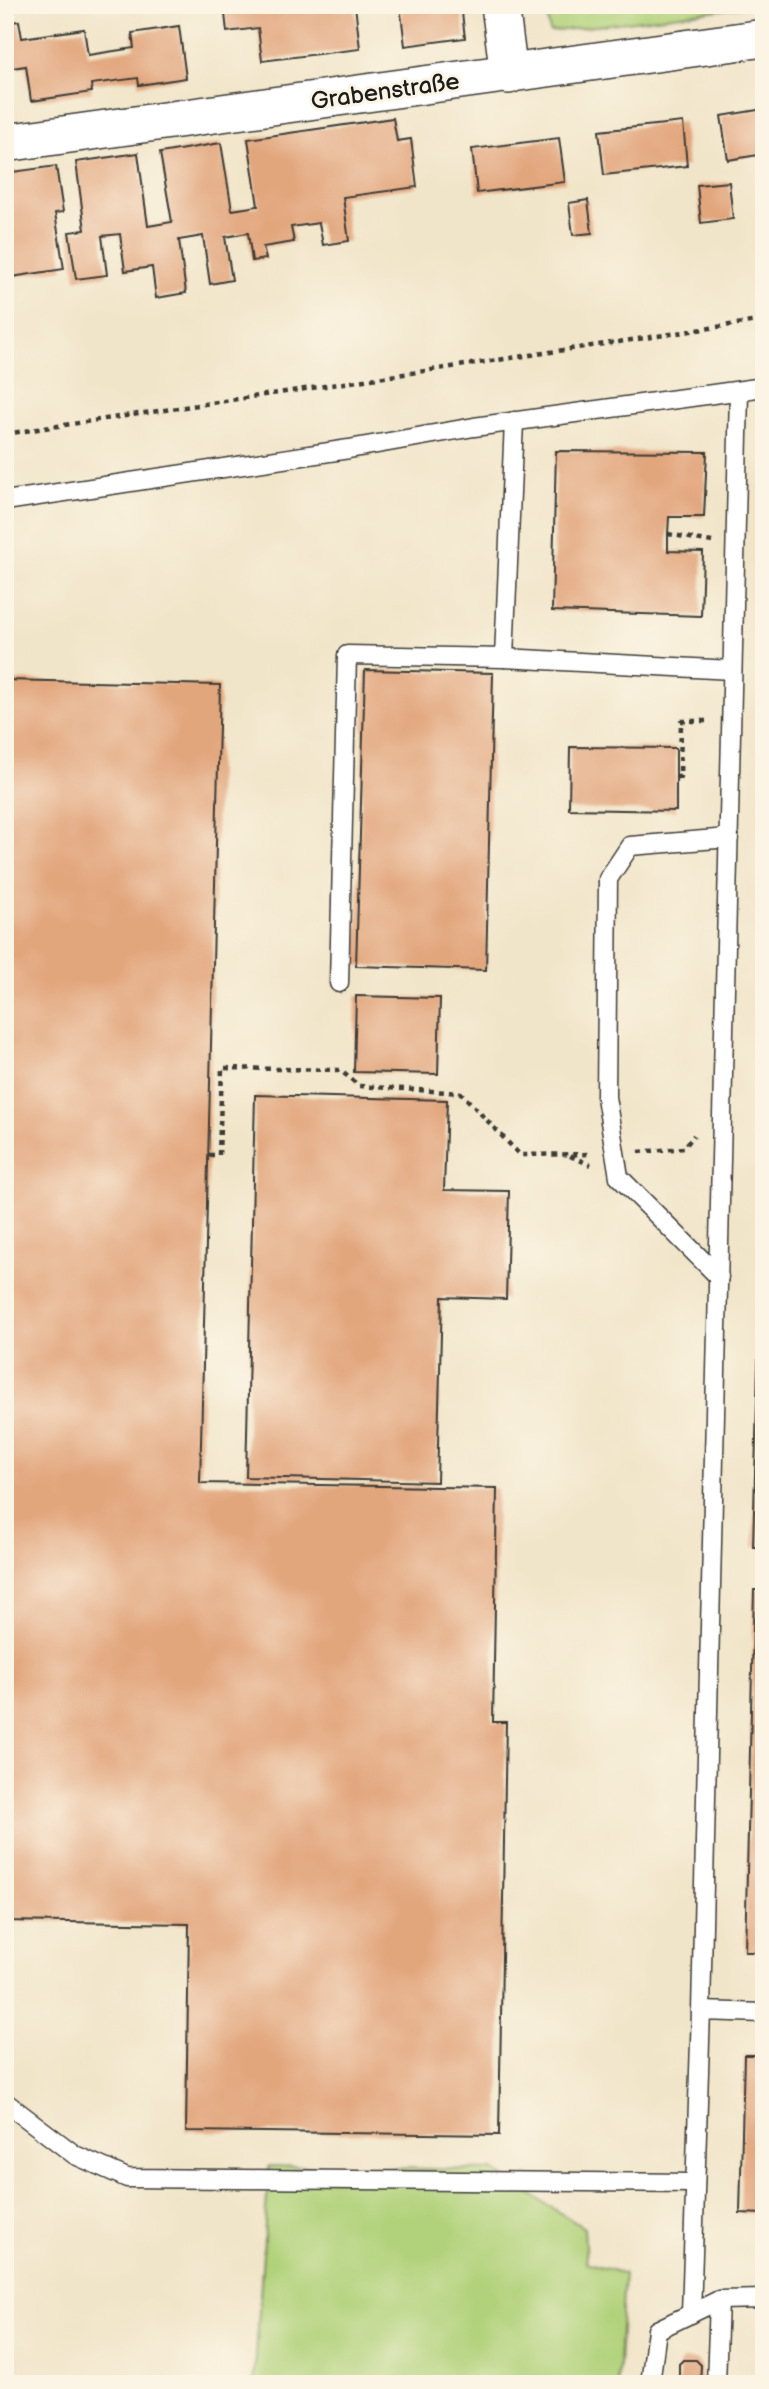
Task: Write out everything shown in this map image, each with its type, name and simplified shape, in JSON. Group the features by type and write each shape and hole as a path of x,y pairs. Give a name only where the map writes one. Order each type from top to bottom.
{"street":[{"path":"500,5 509,75"},
{"name":"Grabenstraße","path":"5,143 764,38"}],"lane":[{"path":"5,501 514,421 764,387"},
{"path":"691,2314 701,2011 739,392"},
{"path":"504,658 514,421"},
{"path":"340,983 347,655 504,658 732,670"},
{"path":"719,1277 619,1177 606,1097 608,879 630,846 729,838"},
{"path":"701,2011 764,2012"},
{"path":"5,2102 75,2155 127,2178 695,2183"},
{"path":"716,2384 719,2300"},
{"path":"650,2384 657,2330 719,2300 764,2300"}],"path":[{"path":"5,434 764,320"},
{"path":"676,777 680,777 681,721 731,722"},
{"path":"209,1155 219,1155 222,1068 340,1070 359,1086 461,1093 520,1155 615,1154 684,1147 723,1101"}],"green space":[{"path":"545,5 757,5 550,32"},
{"path":"269,2166 493,2170 584,2228 586,2262 624,2274 618,2384 254,2384"}],"building":[{"path":"224,5 355,5 360,49 262,61 258,28 227,32"},
{"path":"400,5 461,5 465,38 405,46"},
{"path":"19,21 22,38 84,29 88,55 134,48 132,33 179,26 186,78 139,85 138,78 91,84 92,92 31,101 26,66 5,69 5,23"},
{"path":"764,109 764,154 728,160 721,116"},
{"path":"393,118 397,141 411,139 417,187 343,197 349,241 323,245 319,223 291,227 294,242 263,247 266,259 252,261 248,233 225,237 232,280 210,284 203,236 179,240 186,293 156,298 152,267 125,271 120,234 102,236 107,275 76,279 69,232 85,230 76,162 138,153 148,226 172,222 160,153 221,143 232,210 258,206 248,139"},
{"path":"683,122 687,166 604,175 599,131"},
{"path":"559,138 565,182 477,193 472,149"},
{"path":"56,166 63,212 55,213 64,269 5,278 5,173"},
{"path":"729,182 733,219 701,223 697,185"},
{"path":"588,200 592,233 573,235 569,203"},
{"path":"556,451 707,452 704,517 669,517 668,534 668,551 703,552 701,616 552,611"},
{"path":"365,670 493,673 486,970 356,966"},
{"path":"5,680 220,685 200,1483 497,1488 493,1722 506,1722 499,2135 186,2131 189,1924 5,1921"},
{"path":"570,747 676,748 676,811 569,809"},
{"path":"356,996 440,998 438,1074 354,1072"},
{"path":"255,1095 447,1100 444,1190 509,1191 506,1299 442,1297 437,1482 246,1477"},
{"path":"761,1259 764,1259 764,1547 753,1547"},
{"path":"754,1590 764,1590 764,1952 745,1952"},
{"path":"744,2055 764,2055 764,2214 740,2213"},
{"path":"683,2360 696,2360 701,2365 700,2384 679,2384 679,2364"}]}
